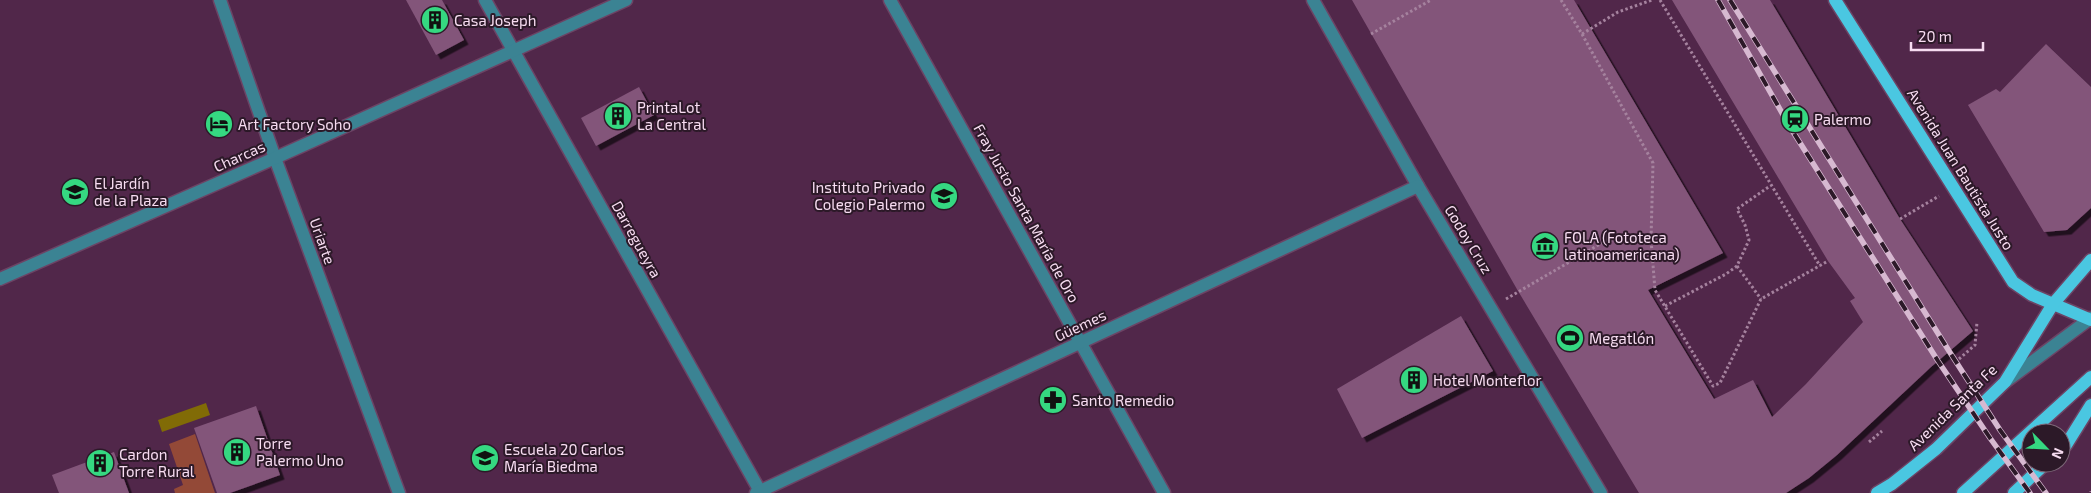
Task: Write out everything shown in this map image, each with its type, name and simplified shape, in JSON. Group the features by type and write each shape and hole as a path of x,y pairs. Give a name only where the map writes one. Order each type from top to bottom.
{"main road":[{"name":"Avenida Juan Bautista Justo","path":"1835,0 2013,282 2032,295 2090,319"},
{"name":"Avenida Santa Fe","path":"1877,493 1892,484 1936,449 2005,382 2053,304 2091,260"},
{"path":"1963,493 2091,376"},
{"path":"2071,436 2091,405"},
{"path":"2014,493 2035,473"}],"street":[{"name":"Uriarte","path":"220,0 275,158 399,493"},
{"name":"Darregueyra","path":"485,0 759,492"},
{"name":"Charcas","path":"0,279 626,0"},
{"name":"Fray Justo Santa María de Oro","path":"890,0 1164,493"},
{"name":"Godoy Cruz","path":"1313,0 1418,186 1601,493"},
{"name":"Güemes","path":"759,492 1418,186"},
{"path":"2005,382 2090,319"}],"path":[{"path":"1371,34 1431,0"},
{"path":"1561,0 1582,34 1653,163 1651,240 1655,290 1713,386 1720,383 1761,299 1828,261"},
{"path":"1582,34 1618,12 1652,0"},
{"path":"1660,0 1770,186 1820,266"},
{"path":"1665,306 1726,274 1737,266 1744,255 1749,240 1745,225 1737,209 1770,186"},
{"path":"1900,219 1952,188"},
{"path":"1492,309 1518,291 1607,240 1651,240"},
{"path":"1737,266 1761,299"},
{"path":"1959,359 1975,345 1977,322"},
{"path":"1869,442 1882,431"}],"shaded area":[{"path":"206,403 210,415 162,432 158,420"},
{"path":"195,434 215,493 175,493 174,489 183,485 169,444"}],"building":[{"name":"Casa Joseph","path":"406,0 442,0 464,40 436,55"},
{"path":"1352,0 1574,0 1723,253 1648,290 1714,399 1753,380 1772,417 1806,384 1863,322 1850,301 1855,298 1828,261 1672,0 1770,0 1900,219 1973,331 1931,367 1837,455 1809,478 1786,493 1639,493 1518,291"},
{"path":"2046,44 2091,87 2091,208 2067,230 2044,232 1968,105 1996,89 2000,92"},
{"name":"PrintaLot La Central","path":"639,87 654,115 596,146 581,118"},
{"name":"Hotel Monteflor","path":"1461,316 1493,371 1362,438 1337,389"},
{"name":"Torre Palermo Uno","path":"256,406 280,475 230,493 217,493 194,428"},
{"name":"Cardon Torre Rural","path":"114,452 129,493 59,493 52,475"}],"railway":[{"path":"1718,0 1790,127 1938,361 2030,493"},
{"path":"1730,0 1949,351 2000,430 2046,493"}],"place":[{"name":"Casa Joseph","path":"435,20"},
{"name":"PrintaLot La Central","path":"618,116"},
{"name":"Palermo","path":"1795,119"},
{"name":"Art Factory Soho","path":"219,124"},
{"name":"El Jardín de la Plaza","path":"75,192"},
{"name":"Instituto Privado Colegio Palermo","path":"944,196"},
{"name":"FOLA (Fototeca latinoamericana)","path":"1545,246"},
{"name":"Megatlón","path":"1570,338"},
{"name":"Hotel Monteflor","path":"1414,380"},
{"name":"Santo Remedio","path":"1053,400"},
{"name":"Torre Palermo Uno","path":"237,452"},
{"name":"Escuela 20 Carlos María Biedma","path":"485,458"},
{"name":"Cardon Torre Rural","path":"100,463"}]}
